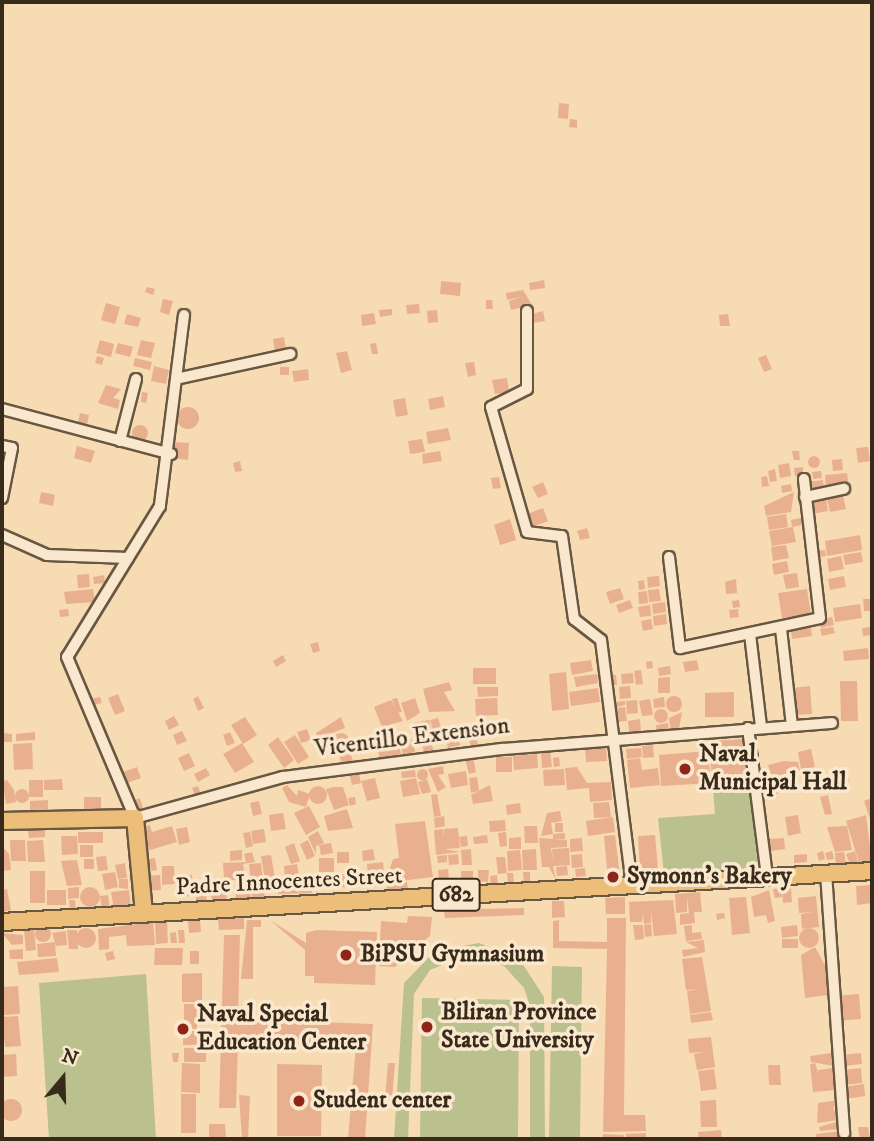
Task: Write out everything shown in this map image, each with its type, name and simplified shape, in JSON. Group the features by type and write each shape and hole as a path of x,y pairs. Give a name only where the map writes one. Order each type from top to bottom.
{"main road":[{"name":"Vicentillo Extension","path":"2,821 135,818"},
{"path":"135,818 144,914"},
{"name":"Padre Innocentes Street","path":"2,922 872,871"}],"street":[{"path":"527,312 527,390 491,407 527,532 562,536 574,619 601,640 616,738 632,884"},
{"path":"135,818 67,657 160,506 171,454 184,315"},
{"path":"180,378 290,354"},
{"path":"120,441 136,379"},
{"path":"2,409 171,454"},
{"path":"2,446 12,448 2,498"},
{"path":"669,557 680,649 781,629 820,618 804,479"},
{"path":"805,497 844,489"},
{"path":"2,534 47,555 128,558"},
{"path":"781,629 792,724"},
{"path":"750,634 761,726"},
{"name":"Vicentillo Extension","path":"135,818 283,776 616,738 832,723"},
{"path":"748,728 767,877"},
{"path":"826,873 844,1133"}],"green space":[{"path":"749,787 758,868 664,874 658,818 715,814 713,789"},
{"path":"479,943 520,960 544,997 545,1139 530,1139 530,1006 524,988 504,966 466,955 430,970 414,994 408,1139 394,1139 404,983 435,951"},
{"path":"552,966 582,967 580,1139 549,1139"},
{"path":"146,974 156,1139 49,1139 39,983"},
{"path":"422,998 519,1000 518,1139 420,1139"}],"building":[{"path":"559,103 569,104 568,119 558,118"},
{"path":"570,119 577,120 577,128 569,127"},
{"path":"544,280 545,288 530,290 529,283"},
{"path":"441,281 461,283 460,296 440,294"},
{"path":"147,287 155,289 153,295 145,292"},
{"path":"523,290 532,305 511,310 509,301 521,297 507,300 506,293"},
{"path":"163,299 173,301 169,315 160,312"},
{"path":"486,300 492,300 493,309 486,309"},
{"path":"106,303 120,307 115,324 101,320"},
{"path":"419,304 420,313 407,314 406,305"},
{"path":"392,309 392,315 380,317 379,310"},
{"path":"437,310 438,322 428,323 427,311"},
{"path":"543,311 545,321 533,323 532,314"},
{"path":"374,313 376,324 362,326 361,315"},
{"path":"127,314 141,318 138,327 124,324"},
{"path":"728,314 730,326 720,326 719,315"},
{"path":"284,337 286,350 275,352 273,339"},
{"path":"100,340 114,344 111,357 96,353"},
{"path":"141,340 155,343 151,358 137,355"},
{"path":"118,343 133,347 130,357 115,353"},
{"path":"376,343 378,354 372,354 370,344"},
{"path":"347,351 352,370 341,373 336,353"},
{"path":"766,355 772,369 764,372 758,358"},
{"path":"97,356 104,358 102,365 95,363"},
{"path":"135,358 152,362 150,370 133,366"},
{"path":"474,362 476,375 468,377 465,363"},
{"path":"154,366 169,370 166,384 151,381"},
{"path":"280,367 289,367 289,375 280,375"},
{"path":"308,369 309,380 294,382 292,371"},
{"path":"507,378 509,392 495,394 492,380"},
{"path":"106,385 121,389 113,398 120,400 118,409 98,403"},
{"path":"142,392 148,393 146,403 141,402"},
{"path":"443,396 445,407 430,410 428,399"},
{"path":"405,398 408,415 396,417 393,400"},
{"path":"188,407 198,414 199,418 192,428 188,429 178,422 177,418 184,408"},
{"path":"80,413 89,415 87,424 78,422"},
{"path":"137,425 143,425 148,433 146,439 137,441 132,436 132,430"},
{"path":"448,428 451,440 428,444 426,432"},
{"path":"422,439 425,452 410,454 408,441"},
{"path":"174,442 189,443 188,460 173,458"},
{"path":"77,446 95,451 91,463 74,458"},
{"path":"868,447 870,461 858,463 856,448"},
{"path":"440,451 442,461 423,464 422,454"},
{"path":"792,451 799,451 800,460 794,460"},
{"path":"814,456 820,462 814,468 808,462"},
{"path":"842,459 843,470 833,471 832,460"},
{"path":"240,461 242,471 235,472 233,463"},
{"path":"789,463 791,476 780,478 778,465"},
{"path":"803,467 803,475 795,476 794,468"},
{"path":"775,469 777,481 770,482 768,471"},
{"path":"821,471 822,478 813,479 812,472"},
{"path":"847,473 849,487 826,489 825,475"},
{"path":"767,476 769,486 762,487 761,477"},
{"path":"499,477 501,488 493,489 491,478"},
{"path":"823,480 824,490 807,491 806,482"},
{"path":"543,482 548,494 538,498 532,487"},
{"path":"791,484 792,491 782,493 781,486"},
{"path":"41,492 55,495 53,506 39,503"},
{"path":"794,492 791,512 766,516 764,506"},
{"path":"843,496 846,509 830,512 827,499"},
{"path":"826,499 828,511 812,514 810,502"},
{"path":"543,508 548,521 532,527 527,514"},
{"path":"786,514 788,527 769,530 767,517"},
{"path":"801,518 802,525 792,527 791,520"},
{"path":"510,519 516,540 500,545 494,525"},
{"path":"793,527 796,542 772,546 769,531"},
{"path":"587,528 590,538 580,540 577,531"},
{"path":"860,535 862,550 827,556 825,541"},
{"path":"786,545 789,558 773,561 771,547"},
{"path":"825,550 826,556 813,558 812,552"},
{"path":"861,552 863,562 845,565 843,555"},
{"path":"841,556 844,569 829,572 827,559"},
{"path":"787,561 789,572 774,575 772,564"},
{"path":"797,573 799,587 786,589 783,575"},
{"path":"89,574 90,587 78,588 77,575"},
{"path":"104,575 105,583 94,584 93,577"},
{"path":"659,576 660,586 648,588 647,577"},
{"path":"844,576 846,587 830,590 828,579"},
{"path":"736,579 737,593 726,594 725,582"},
{"path":"644,580 645,589 639,590 638,581"},
{"path":"620,588 624,599 610,604 606,592"},
{"path":"93,589 95,602 66,604 64,592"},
{"path":"659,589 661,601 649,602 648,590"},
{"path":"807,589 811,614 782,618 778,593"},
{"path":"647,591 648,603 639,604 638,592"},
{"path":"863,599 871,599 872,611 864,611"},
{"path":"630,600 633,608 619,613 616,605"},
{"path":"739,600 740,607 733,608 732,601"},
{"path":"665,602 666,612 653,614 652,604"},
{"path":"860,604 862,618 835,622 833,608"},
{"path":"650,605 651,616 640,617 638,607"},
{"path":"68,609 69,616 60,617 59,610"},
{"path":"738,609 739,617 730,618 729,610"},
{"path":"666,614 667,624 654,626 653,616"},
{"path":"832,617 834,625 821,628 819,620"},
{"path":"651,619 653,629 643,631 641,621"},
{"path":"833,627 835,633 822,636 820,629"},
{"path":"872,627 872,635 863,636 862,628"},
{"path":"811,628 812,636 792,639 791,630"},
{"path":"318,642 320,651 313,653 310,644"},
{"path":"868,648 869,659 844,661 843,651"},
{"path":"283,655 286,661 276,667 273,661"},
{"path":"591,660 593,671 572,675 570,663"},
{"path":"697,660 699,670 685,672 683,662"},
{"path":"652,661 653,668 647,669 646,662"},
{"path":"670,666 671,674 659,676 658,668"},
{"path":"473,668 496,668 496,684 473,684"},
{"path":"641,670 643,684 636,685 634,671"},
{"path":"566,672 569,709 552,711 549,674"},
{"path":"633,673 634,683 622,684 621,674"},
{"path":"597,674 598,683 576,687 574,677"},
{"path":"609,675 616,675 617,685 609,685"},
{"path":"670,677 670,693 658,693 658,678"},
{"path":"840,681 857,681 858,721 841,721"},
{"path":"449,682 452,690 444,692 455,711 429,712 423,689"},
{"path":"630,686 631,698 620,699 619,687"},
{"path":"810,686 812,714 794,715 792,688"},
{"path":"477,687 498,687 498,696 478,697"},
{"path":"598,688 600,702 571,706 569,692"},
{"path":"734,692 734,717 705,717 705,693"},
{"path":"118,694 125,711 115,715 108,698"},
{"path":"198,696 204,708 198,711 193,699"},
{"path":"671,696 677,696 682,704 680,710 671,712 666,707 666,701"},
{"path":"100,697 102,703 93,705 91,699"},
{"path":"664,697 665,707 654,708 653,699"},
{"path":"397,698 402,712 397,713 392,699"},
{"path":"415,698 420,713 407,721 401,703"},
{"path":"497,698 498,715 476,716 475,699"},
{"path":"650,699 653,715 642,716 639,701"},
{"path":"391,700 403,721 382,727 374,707"},
{"path":"637,700 638,713 627,714 626,701"},
{"path":"625,701 625,705 616,707 615,702"},
{"path":"625,707 627,721 616,722 615,708"},
{"path":"661,709 666,711 666,721 661,723 656,721 654,716 656,711"},
{"path":"682,712 679,729 671,730 669,718"},
{"path":"174,716 179,725 169,730 165,721"},
{"path":"245,717 257,735 243,744 231,725"},
{"path":"341,717 345,728 325,736 328,744 321,747 316,733"},
{"path":"438,718 442,730 434,733 430,720"},
{"path":"640,719 641,731 629,732 628,721"},
{"path":"429,720 432,731 417,735 414,723"},
{"path":"668,723 669,731 657,733 656,725"},
{"path":"456,728 460,745 448,748 444,732"},
{"path":"307,729 311,740 301,743 297,732"},
{"path":"182,731 187,741 177,745 173,735"},
{"path":"35,732 35,740 16,741 16,734"},
{"path":"230,732 235,743 227,746 223,735"},
{"path":"2,733 12,734 12,742 2,742"},
{"path":"337,733 345,733 350,742 348,749 337,751 332,746 332,738"},
{"path":"295,735 309,757 298,764 284,742"},
{"path":"429,735 435,756 426,759 420,738"},
{"path":"278,737 294,760 284,768 268,745"},
{"path":"476,738 479,747 472,749 469,740"},
{"path":"412,739 415,752 403,755 400,742"},
{"path":"743,739 744,752 710,754 709,741"},
{"path":"32,743 33,769 14,770 13,744"},
{"path":"242,743 254,762 235,773 223,754"},
{"path":"399,743 401,754 380,759 377,747"},
{"path":"653,745 654,757 643,758 642,746"},
{"path":"606,747 607,761 586,762 585,749"},
{"path":"641,748 642,757 627,759 626,749"},
{"path":"811,749 815,767 801,769 798,752"},
{"path":"550,751 552,767 542,768 541,752"},
{"name":"Naval Municipal Hall","path":"708,751 711,783 661,786 659,755"},
{"path":"189,753 195,766 184,771 178,758"},
{"path":"350,753 353,761 342,764 339,755"},
{"path":"537,754 538,768 514,770 513,756"},
{"path":"744,755 746,774 712,777 710,757"},
{"path":"473,757 476,772 469,774 465,759"},
{"path":"496,757 512,757 512,772 496,772"},
{"path":"559,757 560,766 554,767 553,758"},
{"path":"640,758 642,770 658,768 660,785 630,788 627,760"},
{"path":"784,761 798,762 800,771 775,776 778,794 758,797 755,779 772,777 768,765"},
{"path":"443,766 444,774 438,775 446,787 438,792 428,769"},
{"path":"845,766 849,781 835,785 831,770"},
{"path":"137,767 141,778 127,783 123,772"},
{"path":"577,767 587,783 611,782 612,800 590,802 589,788 567,790 565,768"},
{"path":"206,768 210,775 198,782 194,774"},
{"path":"422,768 428,774 422,780 416,774"},
{"path":"564,769 565,785 544,786 543,770"},
{"path":"415,770 416,777 402,778 401,772"},
{"path":"466,771 468,785 451,788 448,774"},
{"path":"359,774 361,783 352,785 350,776"},
{"path":"477,777 479,791 471,793 469,778"},
{"path":"375,778 380,798 367,801 361,781"},
{"path":"416,778 420,794 403,797 400,781"},
{"path":"62,779 63,790 44,790 44,780"},
{"path":"427,779 431,792 422,794 418,782"},
{"path":"7,780 14,790 16,802 6,804 2,781"},
{"path":"29,780 43,780 43,797 29,797"},
{"path":"287,785 297,796 298,790 310,794 306,807 289,802 282,788"},
{"path":"490,785 493,801 473,804 471,795"},
{"path":"198,786 201,794 195,796 192,788"},
{"path":"318,786 324,789 327,795 324,801 318,804 312,801 309,795 312,789"},
{"path":"343,787 349,805 334,810 326,789"},
{"path":"19,789 25,789 29,796 25,803 19,803 15,799 15,793"},
{"path":"437,794 441,816 434,817 431,795"},
{"path":"828,795 832,814 825,815 820,797"},
{"path":"84,797 101,797 101,814 84,814"},
{"path":"355,797 356,804 350,806 348,798"},
{"path":"140,798 143,808 135,810 132,801"},
{"path":"872,798 872,825 864,801"},
{"path":"48,800 48,816 30,816 30,801"},
{"path":"259,801 262,814 253,816 250,803"},
{"path":"609,802 611,817 594,818 593,803"},
{"path":"520,803 521,813 507,815 506,805"},
{"path":"309,806 320,827 306,835 294,813"},
{"path":"347,809 353,828 328,831 324,816"},
{"path":"560,811 562,821 551,823 553,834 541,836 547,813"},
{"path":"283,813 286,829 271,831 269,815"},
{"path":"798,815 801,833 788,836 785,817"},
{"path":"866,815 872,863 860,866 846,821"},
{"path":"444,816 445,826 435,828 434,818"},
{"path":"613,817 615,832 588,836 586,821"},
{"path":"505,820 506,831 490,832 489,821"},
{"path":"425,821 433,877 385,883 393,859 399,858 395,824"},
{"path":"555,823 563,823 563,832 555,832"},
{"path":"150,825 152,832 172,826 177,842 143,852 137,829"},
{"path":"524,826 537,826 538,843 525,843"},
{"path":"847,826 852,850 835,852 827,827"},
{"path":"187,827 190,842 179,845 176,829"},
{"path":"458,828 460,848 445,849 460,852 436,855 434,830 443,829 444,838 444,829"},
{"path":"45,829 45,837 29,838 28,830"},
{"path":"264,829 266,842 253,844 251,831"},
{"path":"318,831 324,843 316,846 316,854 308,837"},
{"path":"78,832 103,832 103,843 78,843"},
{"path":"250,832 253,846 246,848 243,833"},
{"path":"506,832 507,846 500,847 498,833"},
{"path":"565,833 565,839 553,839 553,834"},
{"path":"487,835 488,843 474,844 473,837"},
{"path":"615,835 620,877 608,879 604,836"},
{"path":"655,835 658,869 640,870 638,836"},
{"path":"61,836 77,836 78,854 62,855"},
{"path":"467,836 468,846 461,847 459,837"},
{"path":"521,837 521,849 509,849 509,838"},
{"path":"539,838 567,840 567,847 551,848 553,861 552,849 569,848 570,865 553,866 556,880 549,867 542,867"},
{"path":"582,838 583,851 570,852 570,839"},
{"path":"784,838 785,849 771,851 769,839"},
{"path":"10,840 25,840 26,861 11,861"},
{"path":"43,840 45,862 28,862 27,841"},
{"path":"308,840 315,856 307,860 300,844"},
{"path":"294,843 300,861 291,864 285,847"},
{"path":"331,843 333,853 321,855 319,845"},
{"path":"80,845 93,845 93,857 80,857"},
{"path":"2,846 9,854 11,870 2,871"},
{"path":"373,849 375,860 363,861 362,851"},
{"path":"471,849 472,865 462,865 461,850"},
{"path":"536,849 537,870 523,870 522,850"},
{"path":"242,850 242,860 230,861 230,851"},
{"path":"520,850 522,870 508,871 507,851"},
{"path":"823,851 825,859 819,861 817,853"},
{"path":"832,851 834,859 827,860 825,853"},
{"path":"855,851 858,862 850,864 846,854"},
{"path":"252,852 255,862 243,864 246,880 224,880 223,863 246,862 244,854"},
{"path":"337,852 349,852 349,863 337,863"},
{"path":"844,852 846,865 836,866 835,853"},
{"path":"458,854 459,864 449,865 448,855"},
{"path":"582,854 583,867 572,868 571,855"},
{"path":"807,854 807,862 794,863 794,855"},
{"path":"271,855 277,891 267,893 261,856"},
{"path":"447,855 447,862 438,863 437,856"},
{"path":"106,856 108,870 98,871 96,857"},
{"path":"496,857 505,857 507,873 498,874"},
{"path":"155,858 157,870 151,871 149,859"},
{"path":"319,858 334,858 334,872 319,872"},
{"path":"84,859 94,859 94,869 84,869"},
{"path":"77,860 82,885 67,886 61,861"},
{"path":"383,862 384,873 368,875 367,864"},
{"path":"125,863 127,878 118,879 115,865"},
{"path":"261,863 265,900 253,901 250,886 251,901 235,902 237,882 251,882 249,864"},
{"path":"297,864 299,876 285,878 284,866"},
{"path":"162,866 174,866 175,884 162,885"},
{"path":"567,866 568,875 557,876 556,867"},
{"path":"585,868 586,876 576,877 575,869"},
{"path":"448,869 450,888 440,889 438,870"},
{"path":"478,870 489,870 488,882 478,881"},
{"path":"30,871 45,871 45,903 30,903"},
{"path":"461,871 473,871 473,889 461,889"},
{"path":"115,872 118,887 105,890 102,874"},
{"path":"523,872 530,872 530,883 524,883"},
{"path":"507,873 513,873 514,885 508,886"},
{"path":"319,874 347,874 347,887 319,889"},
{"path":"160,875 161,890 144,891 143,876"},
{"path":"192,875 194,896 179,897 177,876"},
{"path":"382,875 383,885 372,887 371,876"},
{"path":"497,875 498,888 491,889 490,876"},
{"path":"276,876 310,881 312,893 278,894"},
{"path":"311,877 317,877 318,888 312,889"},
{"path":"223,878 224,888 213,889 212,879"},
{"path":"119,879 128,879 128,889 119,888"},
{"path":"407,882 408,890 387,891 387,883"},
{"path":"872,885 872,903 857,905 856,886"},
{"path":"79,887 79,898 68,899 68,888"},
{"path":"90,887 97,890 100,897 97,904 90,907 83,904 80,897 83,890"},
{"path":"196,888 206,888 207,904 196,904"},
{"path":"781,888 782,897 775,898 773,889"},
{"path":"791,888 792,902 783,903 782,889"},
{"path":"7,889 11,910 2,912 2,890"},
{"path":"47,890 66,890 66,905 47,905"},
{"path":"129,890 131,907 114,909 111,892"},
{"path":"226,890 227,902 212,903 211,891"},
{"path":"769,890 775,921 768,923 766,915 754,917 751,897"},
{"path":"700,892 702,912 694,912 695,923 680,925 680,914 689,913 687,898 687,912 676,913 675,894"},
{"path":"108,895 110,909 102,910 100,896"},
{"path":"816,896 819,927 802,929 801,914 813,912 799,913 798,898"},
{"path":"625,897 625,914 606,914 605,898"},
{"path":"746,897 750,933 732,935 729,898"},
{"path":"69,900 75,900 76,911 70,911"},
{"path":"673,900 677,934 654,936 651,912 651,923 644,924 643,914 642,922 630,922 629,902"},
{"path":"552,901 564,901 565,917 552,918"},
{"path":"524,908 524,915 445,918 444,910"},
{"path":"724,913 725,918 717,920 716,914"},
{"path":"408,916 432,917 430,936 395,967 379,966 381,921 407,923"},
{"path":"244,918 244,929 219,930 218,919"},
{"path":"607,918 626,918 624,1115 645,1115 646,1131 603,1132 607,949 553,948 553,921 559,920 559,941 607,942"},
{"path":"200,920 201,932 189,933 188,921"},
{"path":"247,920 261,920 261,927 253,927 253,979 241,979"},
{"name":"BiPSU Gymnasium","path":"270,920 306,943 306,933 316,930 377,932 375,985 314,983 314,976 305,976 305,950"},
{"path":"153,922 155,945 127,946 126,935 109,937 109,949 99,950 98,929"},
{"path":"155,922 167,922 168,943 156,944"},
{"path":"651,924 652,936 645,937 644,925"},
{"path":"633,925 643,925 644,939 635,940"},
{"path":"692,925 692,933 701,932 702,939 686,941 684,926"},
{"path":"797,925 798,936 782,938 781,927"},
{"path":"40,926 46,926 51,934 49,940 40,942 35,937 35,931"},
{"path":"86,928 93,931 96,938 93,945 86,948 79,945 76,938 79,931"},
{"path":"809,928 816,931 819,938 816,945 809,948 802,945 799,938 802,931"},
{"path":"34,929 36,950 26,951 24,930"},
{"path":"67,930 77,930 78,949 69,949"},
{"path":"178,930 184,930 185,943 179,943"},
{"path":"66,931 67,945 56,946 52,933"},
{"path":"176,932 177,943 171,943 170,933"},
{"path":"2,933 23,935 23,944 12,945"},
{"path":"224,935 240,935 238,1019 373,1024 365,1139 348,1139 356,1045 238,1042 236,1108 219,1108"},
{"path":"782,939 798,939 798,948 782,948"},
{"path":"704,940 705,952 683,957 682,950 698,948 686,942"},
{"path":"55,942 56,956 38,957 37,944"},
{"path":"815,947 826,967 828,995 805,998 801,955"},
{"path":"155,948 183,948 182,965 154,965"},
{"path":"23,949 23,959 10,959 9,950"},
{"path":"113,951 115,959 107,961 105,953"},
{"path":"190,951 199,951 199,964 190,964"},
{"path":"702,957 711,1011 690,1014 687,991 700,989 686,990 682,959"},
{"path":"57,958 59,972 19,975 17,962"},
{"path":"202,973 202,1002 182,1002 182,974"},
{"path":"18,986 20,1014 4,1015 2,987"},
{"path":"859,994 861,1019 837,1021 835,996"},
{"path":"184,1004 197,1004 197,1029 184,1029"},
{"path":"711,1012 713,1020 691,1023 690,1015"},
{"path":"18,1016 21,1046 5,1047 2,1017"},
{"path":"183,1031 199,1031 199,1045 183,1045"},
{"path":"711,1037 715,1067 697,1070 694,1054 705,1052 689,1053 688,1039"},
{"path":"184,1048 206,1048 206,1062 184,1062"},
{"path":"172,1053 179,1053 178,1062 173,1062"},
{"path":"832,1053 834,1066 811,1062 810,1056"},
{"path":"861,1053 862,1064 843,1066 842,1055"},
{"path":"16,1054 17,1076 2,1077 2,1055"},
{"path":"182,1063 200,1064 200,1093 181,1092"},
{"path":"388,1063 395,1063 392,1100 385,1099"},
{"path":"815,1063 819,1075 818,1070 833,1068 836,1090 813,1092 810,1064"},
{"name":"Student center","path":"277,1064 322,1065 321,1136 277,1136"},
{"path":"768,1065 780,1065 781,1085 769,1085"},
{"path":"861,1068 862,1083 844,1085 843,1070"},
{"path":"714,1069 717,1089 701,1091 698,1071"},
{"path":"864,1084 865,1096 845,1099 843,1087"},
{"path":"181,1094 196,1094 196,1133 181,1133"},
{"path":"239,1095 250,1096 248,1139 242,1139"},
{"path":"7,1099 15,1099 22,1106 22,1114 15,1121 7,1121 0,1114 0,1106"},
{"path":"716,1100 717,1127 701,1127 700,1101"},
{"path":"839,1100 833,1108 839,1120 817,1123 818,1103"},
{"path":"839,1121 840,1129 820,1131 819,1127"},
{"path":"209,1124 225,1124 226,1139 209,1139"},
{"path":"858,1127 868,1127 870,1139 860,1139"},
{"path":"721,1130 722,1139 699,1139 698,1132"},
{"path":"840,1131 841,1138 817,1139 816,1134"},
{"path":"646,1133 646,1139 626,1139 626,1134"},
{"path":"603,1134 624,1135 623,1139 603,1139"}],"place":[{"name":"Naval Municipal Hall","path":"685,769"},
{"name":"Symonn's Bakery","path":"613,877"},
{"name":"BiPSU Gymnasium","path":"346,955"},
{"name":"Biliran Province State University","path":"427,1027"},
{"name":"Naval Special Education Center","path":"183,1029"},
{"name":"Student center","path":"299,1101"}]}
